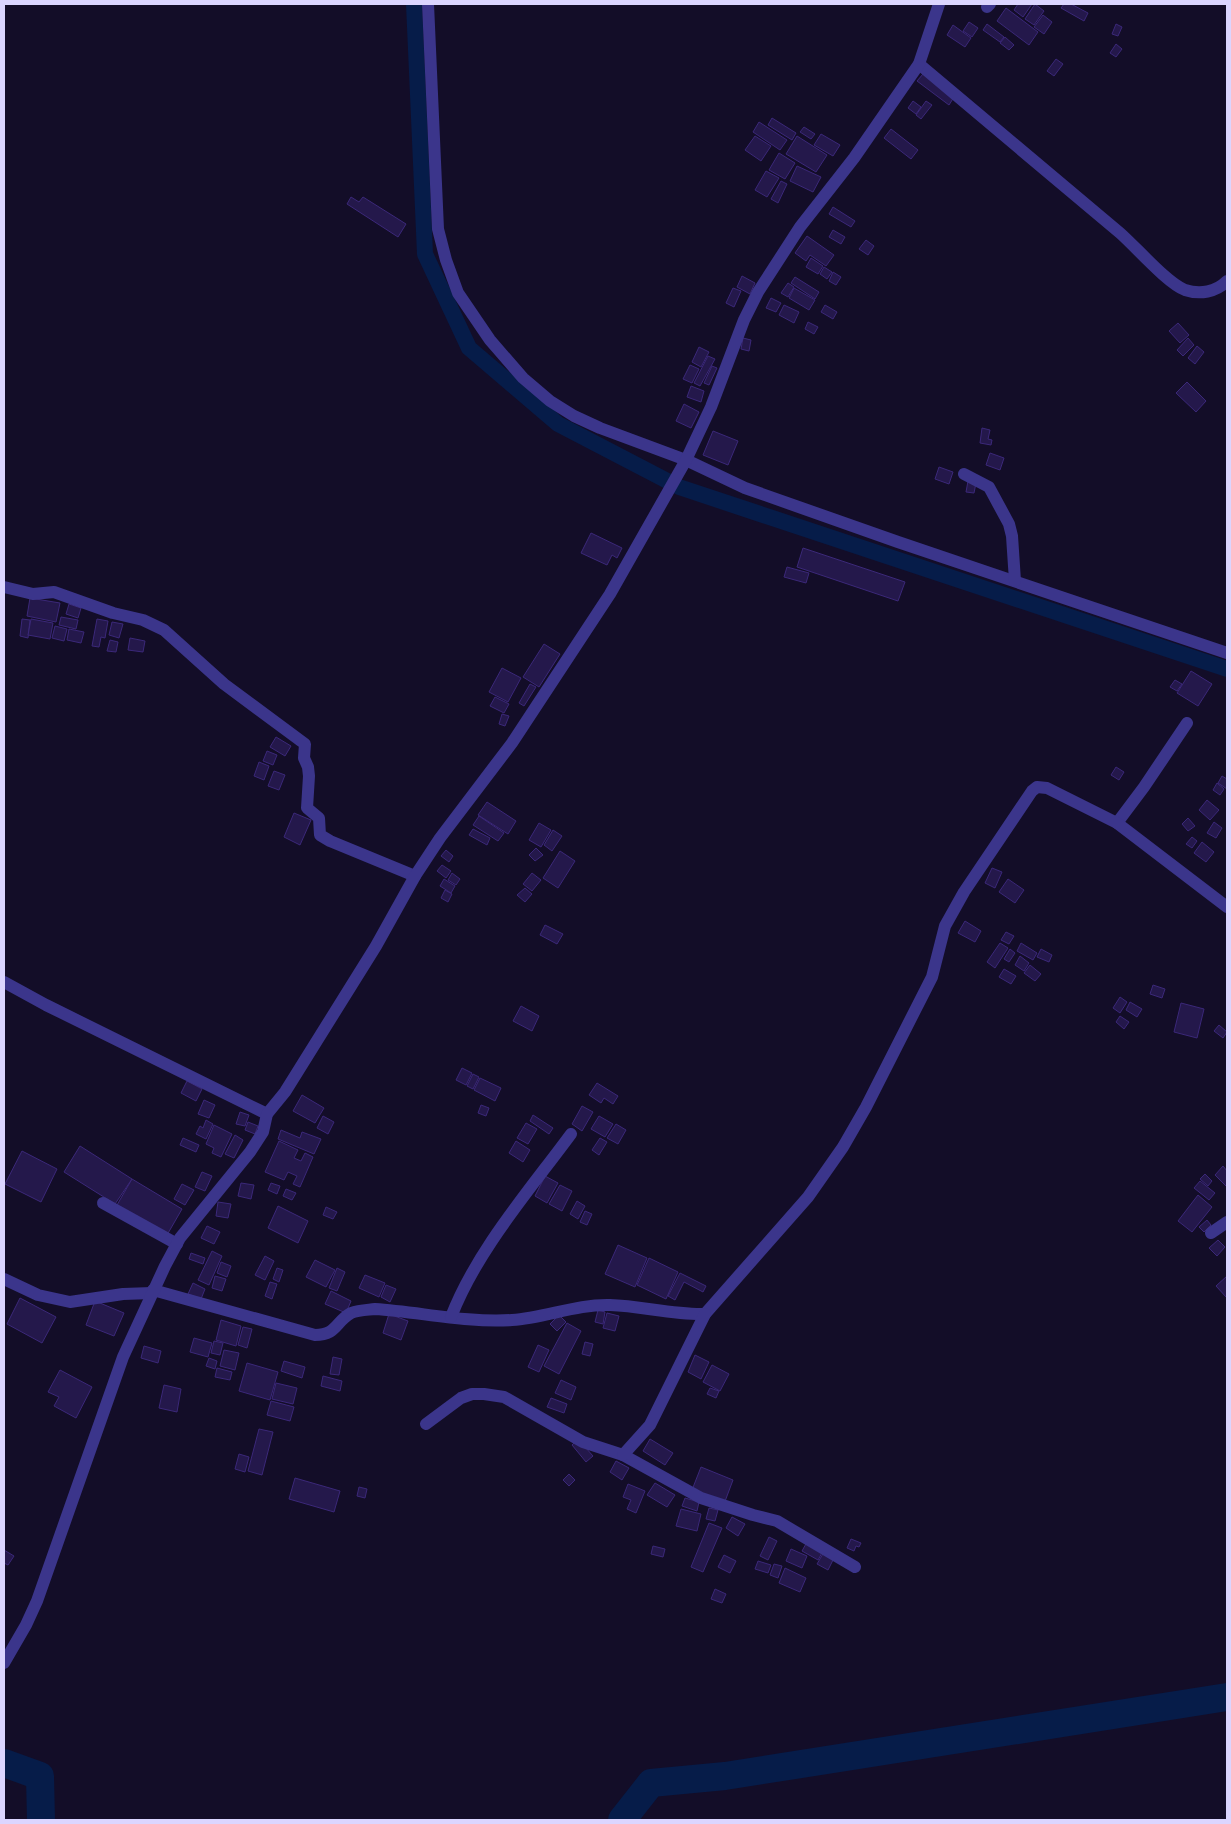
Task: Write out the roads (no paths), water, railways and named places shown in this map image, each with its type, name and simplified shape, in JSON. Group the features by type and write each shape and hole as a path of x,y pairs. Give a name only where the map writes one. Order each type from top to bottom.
{"street":[{"path":"428,4 438,229 446,260 458,293 490,340 523,378 550,401 574,416 600,428 686,460 745,488 1227,652"},
{"path":"4,1663 37,1601 123,1357 177,1244 250,1152 263,1132 267,1114 285,1092 356,978 415,876 440,838 512,743 610,594 686,460 711,406 744,320 758,292 800,227 854,158 919,64 939,4"},
{"path":"919,64 1134,245 1173,283 1184,289 1206,292 1215,289 1227,281"},
{"path":"964,474 989,487 1009,524 1012,536 1015,581"},
{"path":"4,588 33,594 54,592 113,614 143,620 164,630 224,684 305,744 304,758 309,776 307,808 319,818 320,835 330,841 415,876"},
{"path":"1117,823 1187,723"},
{"path":"623,1455 650,1425 705,1314 808,1197 843,1147 866,1107 932,977 945,926 964,892 1032,790 1037,787 1047,788 1117,823 1227,906"},
{"path":"4,982 46,1005 267,1114"},
{"path":"451,1317 468,1278 487,1248 571,1134"},
{"path":"103,1203 177,1244"},
{"path":"1211,1233 1227,1222"},
{"path":"4,1279 38,1294 70,1302 153,1291 315,1335 325,1335 350,1314 359,1310 398,1311 482,1320 515,1320 591,1305 611,1305 687,1314 705,1314"},
{"path":"426,1424 461,1398 472,1394 496,1395 520,1405 583,1442 623,1455 701,1498 777,1521 856,1567"}],"waterway":[{"path":"414,4 425,254 469,348 558,424 679,487 1227,669"},
{"path":"622,1820 651,1783 725,1776 1227,1697"},
{"path":"4,1763 40,1776 41,1820"}]}
